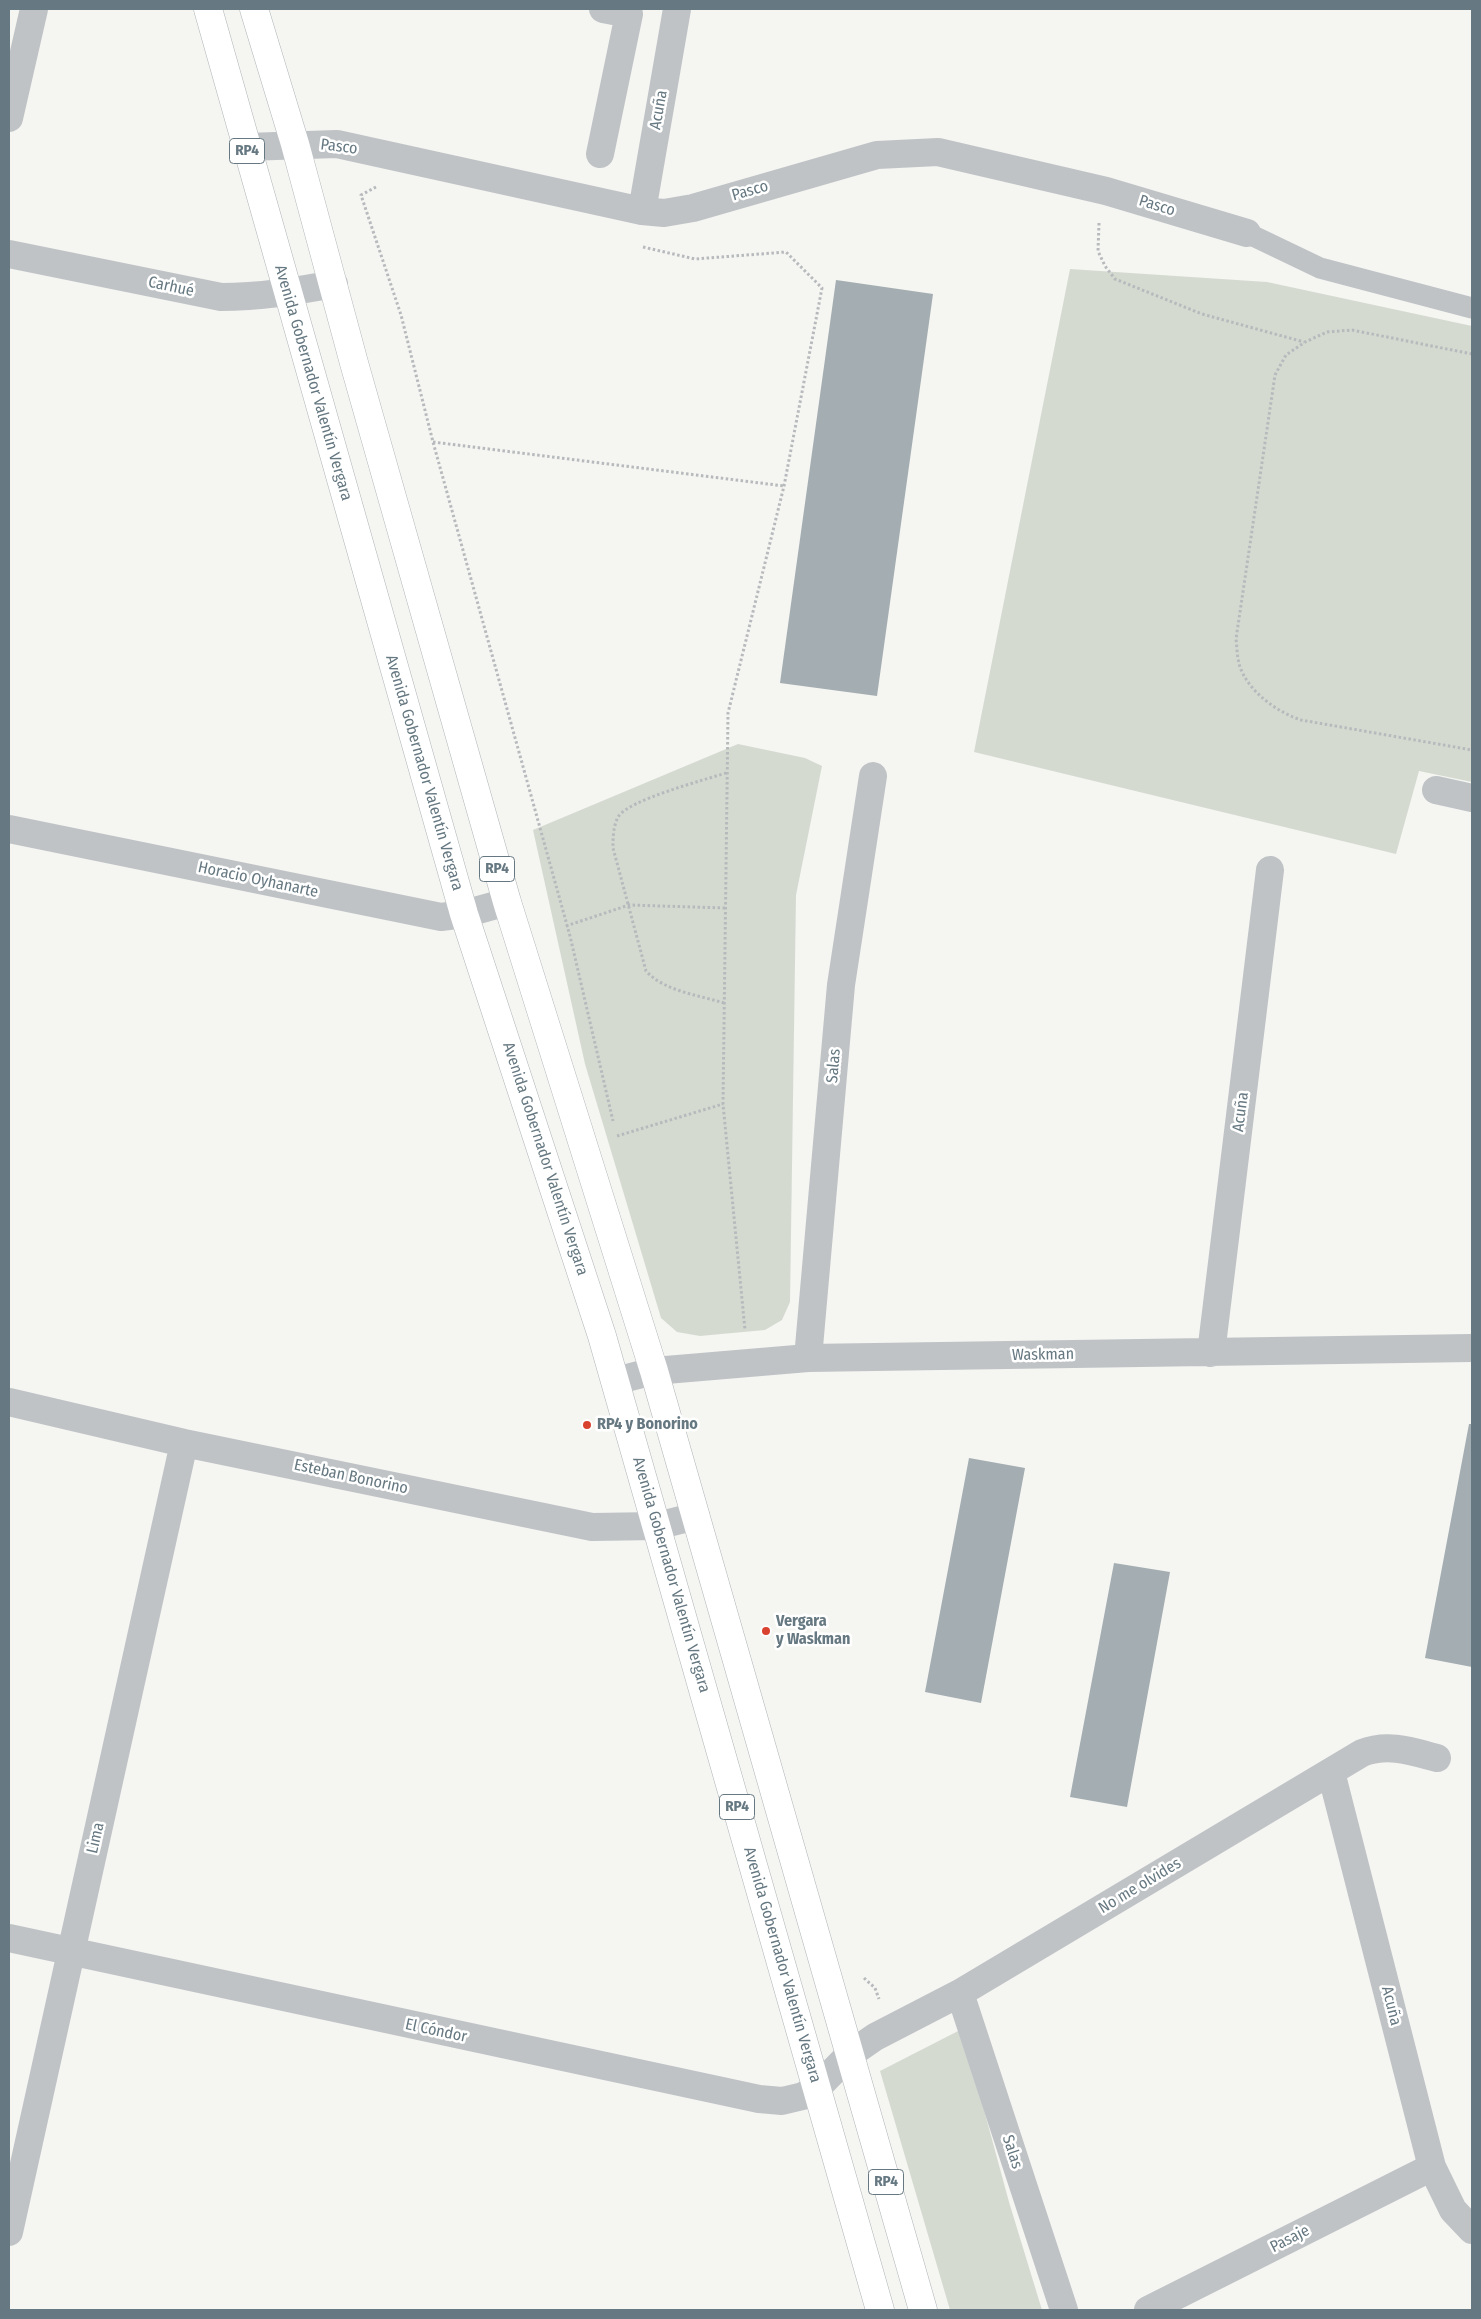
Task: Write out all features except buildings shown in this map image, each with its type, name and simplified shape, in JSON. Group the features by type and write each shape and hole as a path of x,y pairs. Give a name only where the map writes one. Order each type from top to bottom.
{"main road":[{"name":"Avenida Gobernador Valentín Vergara","path":"208,9 464,914 602,1336 880,2310"},
{"name":"RP4","path":"256,10 507,902 654,1371 923,2310"}],"street":[{"path":"9,118 34,9"},
{"path":"600,154 629,14 603,9"},
{"name":"Acuña","path":"642,211 676,9"},
{"name":"Pasco","path":"246,147 337,144 642,211 664,213 693,208 877,155 904,152 938,152 960,155 1106,191 1247,233"},
{"name":"Carhué","path":"9,254 221,297 247,297 287,293 334,284"},
{"name":"Salas","path":"808,1358 841,985 873,776"},
{"path":"1436,790 1472,798"},
{"name":"Horacio Oyhanarte","path":"9,829 441,917 464,914 507,902"},
{"name":"Acuña","path":"1211,1353 1270,870"},
{"name":"Waskman","path":"615,1381 654,1371 808,1358 1472,1348"},
{"name":"Esteban Bonorino","path":"9,1402 184,1443 592,1527 656,1526 696,1516"},
{"name":"Lima","path":"9,2232 184,1443"},
{"name":"No me olvides","path":"849,2055 875,2037 960,1993 1362,1753 1376,1748 1399,1748 1437,1758"},
{"name":"Acuña","path":"1331,1772 1432,2167 1453,2210 1472,2230"},
{"name":"El Cóndor","path":"9,1938 70,1953 759,2099 782,2101 803,2096 817,2088 849,2055"},
{"name":"Salas","path":"960,1993 1064,2310"},
{"name":"Pasaje","path":"1148,2310 1432,2167"}],"lane":[{"path":"1247,233 1320,268 1472,308"}],"path":[{"path":"386,189 376,187 362,195 401,315 432,442 566,926 620,1145"},
{"path":"1106,191 1097,231 1098,251 1104,266 1115,279 1202,314 1305,342"},
{"path":"637,246 695,259 786,252 822,288 784,486 728,714 723,1104 748,1363"},
{"path":"1472,354 1352,330 1328,332 1305,342 1286,355 1276,375 1236,639 1240,667 1258,695 1283,714 1301,720 1472,750"},
{"path":"432,442 784,486"},
{"path":"724,1003 666,986 654,980 646,971 613,848 613,831 618,816 632,804 726,773"},
{"path":"566,926 629,905 725,908"},
{"path":"617,1136 723,1104"}],"shaded area":[{"path":"1070,269 1267,282 1472,326 1472,782 1419,771 1396,854 974,752"},
{"path":"738,744 805,758 822,766 796,895 790,1302 782,1320 765,1330 700,1336 677,1332 661,1318 585,1064 533,830"},
{"path":"962,2029 1009,2202 1042,2310 950,2310 880,2071"}],"place":[{"name":"RP4 y Bonorino","path":"587,1425"},
{"name":"Vergara y Waskman","path":"766,1631"}]}
